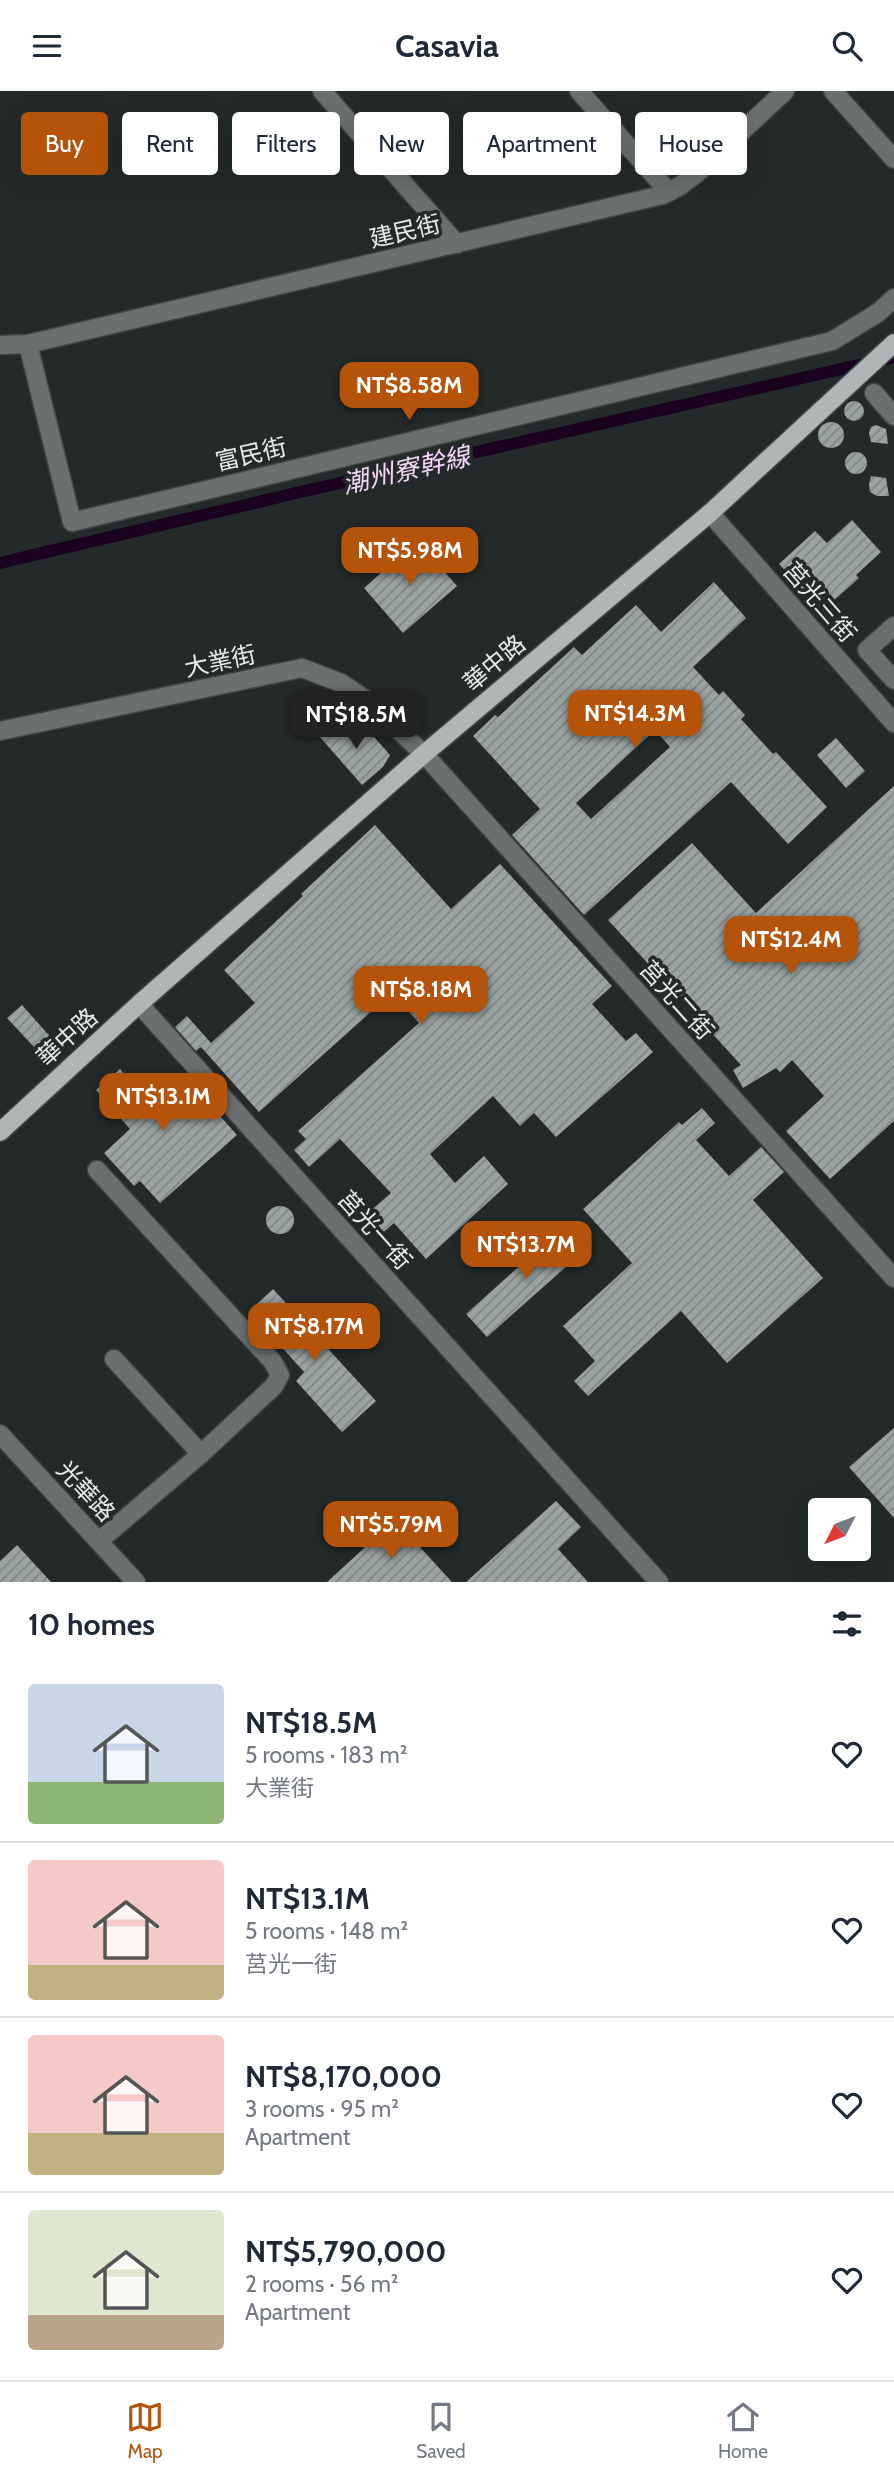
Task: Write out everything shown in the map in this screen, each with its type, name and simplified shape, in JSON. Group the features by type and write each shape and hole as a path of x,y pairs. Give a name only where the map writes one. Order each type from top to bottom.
{"main road":[{"name":"華中路","path":"0,1132 139,1005 424,754 710,513 894,343"}],"street":[{"path":"322,91 457,244"},
{"path":"579,91 669,192"},
{"name":"建民街","path":"0,345 28,344 669,192 696,174 785,91"},
{"path":"833,91 894,159"},
{"name":"富民街","path":"28,344 72,522 831,341 878,312 894,298"},
{"path":"874,393 894,416"},
{"name":"莒光三街","path":"710,513 894,723"},
{"path":"894,626 867,650 894,680"},
{"name":"大業街","path":"0,731 302,668 341,683 365,699 424,754"},
{"name":"莒光二街","path":"424,754 894,1278"},
{"name":"莒光一街","path":"139,1005 659,1582"},
{"path":"97,1170 273,1362 280,1375 274,1386 201,1454 99,1541"},
{"path":"114,1359 201,1454"},
{"name":"光華路","path":"0,1434 136,1582"}],"building":[{"path":"854,401 861,404 864,411 861,418 854,421 847,418 844,411 847,404"},
{"path":"831,422 840,426 844,435 840,444 831,448 822,444 818,435 822,426"},
{"path":"876,425 886,429 888,444 871,442 869,433 871,427"},
{"path":"856,452 864,455 867,463 864,471 856,474 848,471 845,463 848,455"},
{"path":"871,476 886,478 889,496 877,496 870,492"},
{"path":"852,520 881,552 856,575 859,578 822,611 779,564 815,531 827,543"},
{"path":"417,541 457,586 403,633 364,588"},
{"path":"714,582 746,618 693,667 719,695 723,691 745,715 741,719 827,807 788,844 731,782 584,915 512,835 540,809 473,736 495,715 498,717 574,647 582,655 636,605 661,632","holes":["655,730 670,747 591,819 576,803"]},
{"path":"340,718 359,739 368,730 390,755 383,767 362,785 319,736"},
{"path":"836,738 865,771 846,788 817,755"},
{"path":"894,786 894,1121 830,1179 786,1131 824,1096 792,1060 780,1072 776,1068 743,1088 733,1070 741,1065 608,920 692,843 756,913"},
{"path":"375,825 451,909 500,864 612,986 592,1004 626,1041 636,1033 653,1052 556,1137 534,1113 520,1126 493,1096 430,1154 455,1183 484,1156 508,1184 426,1259 394,1223 378,1237 362,1218 391,1193 340,1139 309,1167 294,1150 306,1139 298,1131 419,1023 392,993 259,1112 201,1047 196,1051 175,1027 187,1016 211,1043 255,1003 224,970"},
{"path":"22,1005 62,1050 48,1062 7,1018"},
{"path":"120,1069 149,1102 182,1073 237,1135 160,1203 140,1181 134,1186 104,1153 130,1129 96,1090"},
{"path":"702,1108 715,1123 696,1140 729,1176 761,1147 784,1172 753,1200 823,1278 727,1363 681,1311 588,1396 574,1381 595,1361 563,1326 632,1263 583,1209 679,1122 682,1125"},
{"path":"280,1206 290,1210 294,1220 290,1230 280,1234 270,1230 266,1220 270,1210"},
{"path":"565,1225 586,1249 487,1337 466,1314"},
{"path":"273,1289 376,1401 342,1432 296,1381 304,1372 249,1311"},
{"path":"894,1428 894,1518 849,1467"},
{"path":"556,1501 581,1527 558,1549 588,1582 466,1582"},
{"path":"395,1520 452,1582 327,1582"},
{"path":"17,1545 51,1582 0,1582 0,1561"}],"waterway":[{"name":"潮州寮幹線","path":"0,563 894,357"}]}
